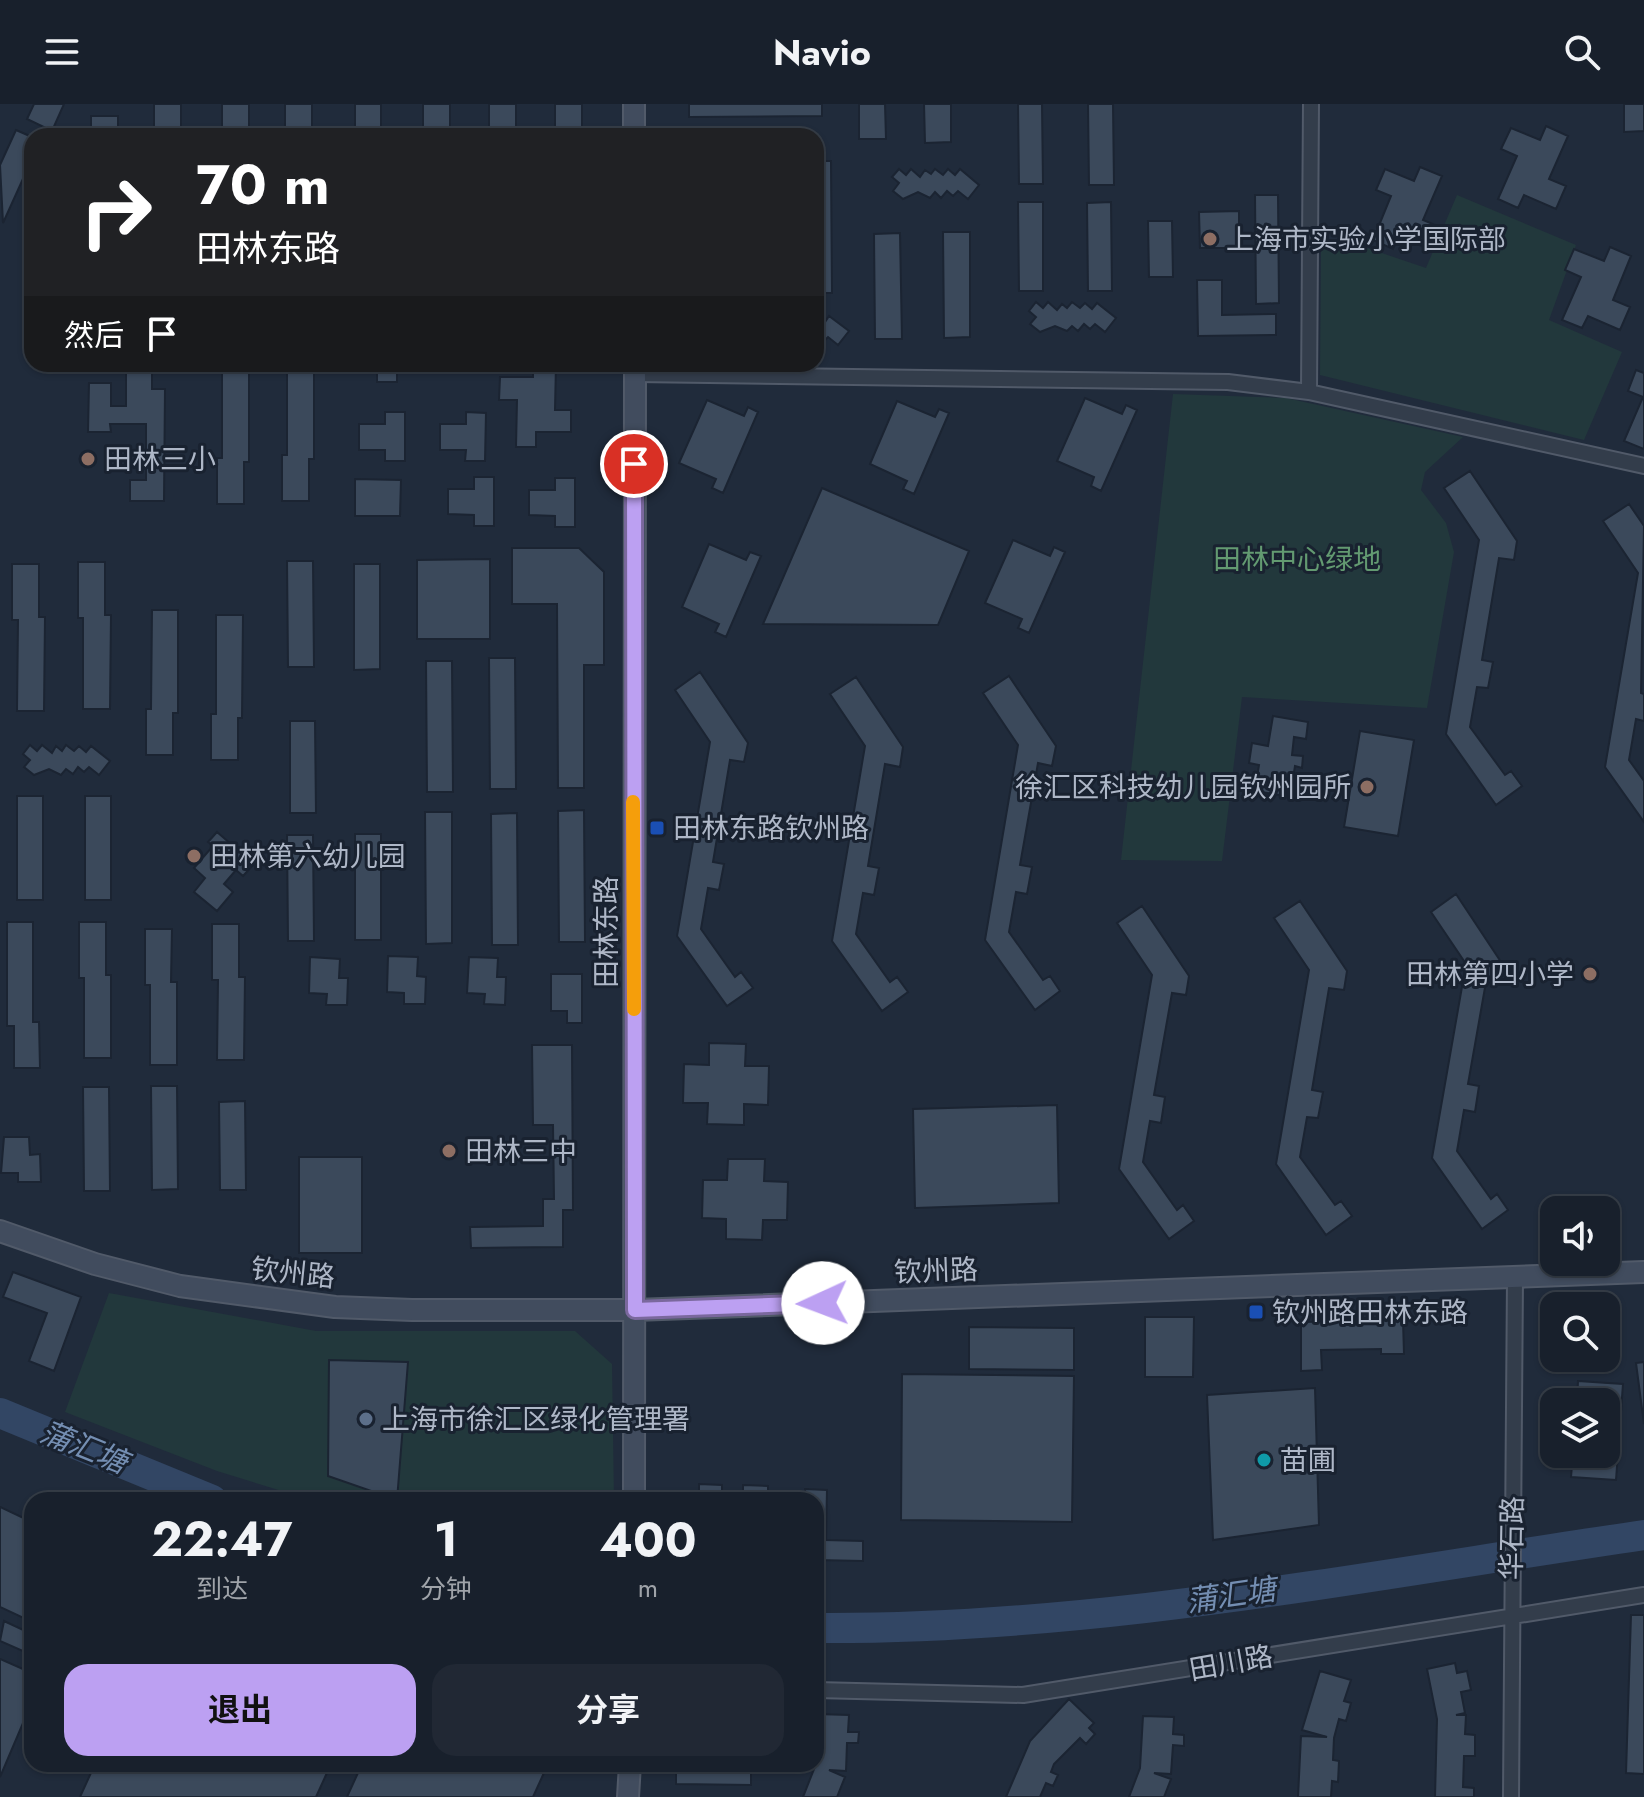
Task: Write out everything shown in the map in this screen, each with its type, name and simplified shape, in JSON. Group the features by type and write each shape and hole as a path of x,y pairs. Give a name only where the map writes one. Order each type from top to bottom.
{"street":[{"path":"634,104 634,128"},
{"path":"1309,392 1311,104"},
{"name":"田林东路","path":"634,1492 635,372"},
{"path":"772,372 1228,382 1309,392 1644,466"},
{"name":"钦州路","path":"0,1231 109,1268 180,1286 254,1298 412,1310 635,1310 1644,1272"},
{"name":"华石路","path":"1511,1797 1515,1278"},
{"name":"田川路","path":"824,1690 1023,1695 1644,1595"},
{"path":"628,1797 630,1772"}],"green space":[{"path":"1457,195 1576,245 1549,320 1622,352 1584,440 1320,375 1321,248 1364,247 1426,268"},
{"name":"田林中心绿地","path":"1173,394 1286,398 1463,437 1425,472 1421,490 1446,523 1454,552 1427,708 1242,697 1222,861 1121,860"},
{"path":"109,1293 316,1331 575,1331 612,1364 614,1492 285,1492 217,1471 65,1412"}],"building":[{"path":"34,104 64,104 53,128 46,128 27,119"},
{"path":"154,104 181,104 181,128 154,128"},
{"path":"222,104 249,104 249,128 222,128"},
{"path":"285,104 312,104 312,128 285,128"},
{"path":"355,104 381,104 381,128 355,128"},
{"path":"423,104 450,104 450,128 423,128"},
{"path":"489,104 516,104 516,128 489,128"},
{"path":"555,104 582,104 582,128 555,128"},
{"path":"689,104 822,104 822,116 689,117"},
{"path":"859,104 885,104 886,139 859,139"},
{"path":"924,104 951,104 951,142 925,143"},
{"path":"1018,104 1042,104 1043,184 1019,184"},
{"path":"1088,104 1113,104 1114,185 1089,185"},
{"path":"1624,104 1644,104 1644,131 1624,132"},
{"path":"91,116 118,116 118,128 91,128"},
{"path":"1546,126 1568,136 1549,179 1566,186 1556,209 1524,195 1518,208 1498,199 1517,156 1501,149 1511,128 1540,140"},
{"path":"16,130 24,134 24,177 3,223 0,165"},
{"path":"824,161 831,161 832,293 824,293"},
{"path":"1420,167 1442,176 1423,220 1440,227 1431,250 1398,236 1393,249 1373,240 1391,196 1376,190 1385,169 1414,181"},
{"path":"899,169 906,175 911,169 920,177 925,170 931,174 935,169 943,175 948,169 955,175 960,169 979,185 968,199 958,191 953,196 947,191 941,198 935,192 930,198 918,192 903,199 893,191 899,183 892,177"},
{"path":"1255,195 1278,195 1279,303 1256,304"},
{"path":"1018,202 1043,202 1043,291 1019,291"},
{"path":"1111,202 1112,291 1088,291 1087,203"},
{"path":"1239,211 1239,248 1200,248 1199,212"},
{"path":"1148,221 1172,221 1173,277 1149,277"},
{"path":"943,232 970,232 970,337 944,338"},
{"path":"900,233 902,339 875,339 874,234"},
{"path":"1610,247 1631,256 1613,300 1630,307 1620,330 1588,316 1582,328 1562,320 1581,277 1565,270 1574,249 1604,261"},
{"path":"1197,280 1222,280 1222,315 1276,314 1276,335 1198,336"},
{"path":"1036,302 1043,308 1048,302 1057,310 1062,304 1067,308 1072,302 1080,308 1085,303 1092,309 1097,303 1116,318 1105,332 1095,324 1090,329 1084,324 1078,331 1072,326 1067,331 1055,326 1040,332 1030,324 1036,317 1029,311"},
{"path":"829,316 849,331 838,345 828,337 824,341 824,321"},
{"path":"1636,370 1644,373 1644,449 1624,441 1643,397 1628,391"},
{"path":"126,372 152,372 152,389 165,389 164,501 130,501 130,480 146,480 146,424 110,424 111,432 88,432 89,383 111,383 111,406 126,406"},
{"path":"222,372 249,372 249,462 244,462 244,504 217,504 217,458 222,458"},
{"path":"287,372 314,372 314,459 309,459 309,501 282,501 282,455 287,455"},
{"path":"377,372 397,372 397,382 377,382"},
{"path":"533,372 556,372 555,410 571,410 571,432 536,432 536,447 516,447 517,400 499,400 500,377 533,377"},
{"path":"1085,398 1122,414 1126,405 1137,410 1101,491 1091,486 1094,477 1057,461"},
{"path":"707,400 744,416 748,407 758,412 723,493 712,488 716,479 679,463"},
{"path":"897,401 935,417 939,409 949,413 914,494 903,489 907,481 870,464"},
{"path":"385,412 405,412 405,461 385,461 385,450 359,450 359,424 385,424"},
{"path":"466,412 486,413 485,461 465,461 466,450 440,450 440,424 466,424"},
{"path":"1470,471 1517,541 1514,560 1499,558 1482,660 1493,662 1488,688 1477,687 1470,727 1505,775 1511,771 1522,786 1496,805 1446,734 1479,540 1444,488"},
{"path":"474,477 494,477 494,526 474,526 474,515 448,514 448,489 474,489"},
{"path":"555,478 575,478 575,527 555,527 555,516 529,515 529,490 555,490"},
{"path":"355,479 401,480 400,516 355,516"},
{"path":"822,488 969,551 938,625 763,624"},
{"path":"1629,504 1644,526 1641,693 1644,694 1644,721 1636,719 1629,760 1644,781 1644,822 1605,767 1638,573 1603,521"},
{"path":"1013,540 1050,556 1054,547 1065,552 1029,633 1018,628 1022,619 985,603"},
{"path":"709,544 746,560 750,552 761,556 726,637 715,632 719,624 682,607"},
{"path":"512,548 579,548 604,572 604,665 584,665 584,788 558,788 557,604 512,604"},
{"path":"490,559 490,639 417,639 417,560"},
{"path":"287,561 313,561 314,667 288,667"},
{"path":"78,562 105,562 105,615 111,615 110,709 83,709 83,618 78,618"},
{"path":"12,564 39,564 39,617 45,617 44,711 17,711 18,620 12,620"},
{"path":"354,564 380,564 380,669 354,670"},
{"path":"152,610 178,610 178,713 173,713 173,755 146,755 146,709 151,709"},
{"path":"216,615 243,615 242,718 238,718 238,760 211,760 211,714 216,714"},
{"path":"489,658 515,658 516,789 490,789"},
{"path":"426,661 452,661 453,792 427,792"},
{"path":"700,672 748,743 744,762 730,760 713,862 724,864 719,890 708,888 701,929 735,977 741,972 753,988 727,1006 677,936 710,742 675,690"},
{"path":"1009,676 1056,746 1052,766 1038,763 1020,865 1032,867 1027,894 1016,892 1009,932 1043,980 1050,976 1060,991 1035,1010 985,940 1018,745 983,693"},
{"path":"856,677 903,747 900,767 885,764 868,866 879,868 874,895 863,893 856,934 890,982 897,977 908,992 882,1011 832,941 865,746 830,694"},
{"path":"1273,716 1308,722 1306,739 1294,737 1292,755 1303,756 1302,768 1295,766 1292,785 1287,784 1285,796 1261,792 1264,778 1257,777 1259,765 1249,763 1252,743 1268,746"},
{"path":"290,721 315,721 316,813 290,813"},
{"path":"1360,731 1414,740 1398,836 1344,827"},
{"path":"30,745 37,751 42,745 52,753 56,746 62,751 66,745 74,751 79,746 86,752 91,746 110,761 99,775 89,767 84,772 78,767 73,774 66,769 61,775 49,769 34,775 24,767 30,760 23,754"},
{"path":"17,796 43,796 43,900 17,900"},
{"path":"85,796 111,796 111,900 85,900"},
{"path":"584,810 585,942 559,942 558,811"},
{"path":"425,812 452,812 452,943 426,944"},
{"path":"517,813 518,945 492,945 491,814"},
{"path":"217,832 254,864 243,876 236,870 224,884 233,892 217,911 194,892 205,878 194,868 213,846 208,842"},
{"path":"355,834 381,834 381,940 355,940"},
{"path":"287,835 313,835 314,941 288,941"},
{"path":"1456,894 1503,965 1500,984 1486,982 1468,1084 1479,1086 1475,1112 1464,1110 1457,1151 1491,1199 1497,1194 1508,1210 1482,1229 1432,1158 1466,964 1431,912"},
{"path":"1300,901 1347,971 1344,990 1329,988 1312,1090 1323,1092 1318,1118 1307,1117 1300,1157 1335,1205 1341,1201 1352,1216 1326,1235 1276,1164 1309,970 1274,918"},
{"path":"1142,906 1189,976 1186,995 1172,993 1154,1095 1165,1097 1161,1123 1150,1121 1143,1162 1177,1210 1183,1205 1194,1221 1169,1239 1119,1169 1152,975 1117,923"},
{"path":"7,922 33,922 33,1022 39,1022 40,1068 14,1068 14,1026 7,1026"},
{"path":"79,922 106,922 106,975 111,975 111,1058 84,1058 84,978 79,978"},
{"path":"212,924 239,924 239,977 245,977 244,1060 217,1060 218,980 212,980"},
{"path":"145,929 172,929 171,982 177,982 177,1065 150,1065 150,985 145,985"},
{"path":"388,956 418,957 417,976 426,977 425,1004 404,1004 404,993 387,992"},
{"path":"310,957 340,959 339,978 348,978 347,1005 326,1005 327,994 309,993"},
{"path":"469,957 498,958 497,977 506,977 505,1005 484,1004 485,994 467,993"},
{"path":"551,974 582,974 582,1023 567,1023 567,1011 551,1011"},
{"path":"709,1043 746,1044 745,1066 769,1066 768,1105 744,1104 744,1125 707,1124 708,1103 683,1103 684,1064 709,1065"},
{"path":"532,1045 572,1045 573,1210 563,1210 563,1247 471,1248 470,1227 543,1226 543,1199 554,1199 553,1125 533,1125"},
{"path":"151,1086 177,1086 178,1189 152,1190"},
{"path":"83,1087 109,1087 110,1191 84,1191"},
{"path":"245,1101 246,1190 220,1190 219,1102"},
{"path":"1057,1105 1059,1203 915,1208 913,1109"},
{"path":"4,1137 29,1137 30,1155 40,1154 41,1182 18,1182 18,1173 1,1173"},
{"path":"299,1157 362,1157 362,1253 299,1253"},
{"path":"728,1159 765,1159 764,1181 788,1182 787,1220 763,1220 762,1240 726,1239 726,1219 702,1218 703,1180 727,1180"},
{"path":"13,1272 81,1297 54,1371 29,1361 47,1313 3,1297"},
{"path":"1145,1317 1194,1317 1193,1377 1145,1377"},
{"path":"1403,1320 1404,1354 1381,1354 1381,1349 1321,1350 1322,1370 1301,1371 1301,1322"},
{"path":"969,1327 1074,1328 1074,1370 969,1369"},
{"name":"上海市徐汇区绿化管理署","path":"329,1360 408,1362 398,1492 374,1492 328,1476"},
{"path":"1644,1362 1644,1424 1636,1363"},
{"path":"902,1374 1074,1376 1072,1522 901,1520"},
{"path":"1578,1381 1623,1384 1620,1425 1620,1388 1578,1388"},
{"name":"苗圃","path":"1315,1388 1319,1525 1213,1540 1207,1395"},
{"path":"1572,1468 1617,1468 1616,1480 1571,1477"},
{"path":"699,1484 722,1485 722,1492 699,1492"},
{"path":"743,1485 768,1486 768,1492 743,1492"},
{"path":"805,1489 827,1490 826,1540 863,1541 863,1561 824,1560 824,1492 805,1492"},
{"path":"0,1507 24,1518 24,1618 0,1607"},
{"path":"1631,1615 1644,1615 1644,1774 1626,1773"},
{"path":"4,1621 24,1630 24,1652 0,1641"},
{"path":"0,1659 24,1670 24,1721 0,1777"},
{"path":"1455,1663 1457,1673 1467,1671 1471,1690 1461,1692 1465,1713 1456,1715 1466,1715 1465,1734 1475,1735 1475,1756 1464,1756 1463,1787 1474,1788 1474,1797 1435,1797 1437,1719 1427,1669"},
{"path":"1320,1671 1351,1680 1344,1701 1351,1703 1346,1721 1339,1719 1334,1738 1333,1760 1339,1761 1338,1782 1332,1781 1331,1797 1298,1797 1301,1736 1327,1737 1302,1730"},
{"path":"1069,1699 1094,1723 1089,1728 1095,1734 1086,1744 1080,1738 1054,1764 1051,1772 1058,1775 1053,1786 1046,1783 1040,1797 1006,1797 1030,1741"},
{"path":"824,1714 849,1715 848,1732 859,1732 858,1743 847,1743 846,1771 829,1770 845,1777 837,1797 803,1797 813,1772 824,1772"},
{"path":"1143,1716 1174,1717 1173,1734 1184,1735 1184,1746 1173,1745 1171,1774 1154,1773 1171,1779 1164,1797 1129,1797 1140,1768"},
{"path":"91,1772 327,1772 316,1797 80,1797"},
{"path":"358,1772 544,1772 533,1797 347,1797"},
{"path":"676,1772 751,1772 751,1785 676,1784"}],"waterway":[{"name":"蒲汇塘","path":"0,1413 193,1492"},
{"name":"蒲汇塘","path":"824,1628 1024,1620 1128,1610 1335,1583 1644,1535"}],"slow traffic":[{"path":"633,802 634,1009"}],"place":[{"name":"上海市实验小学国际部","path":"1210,239"},
{"name":"田林三小","path":"88,459"},
{"name":"徐汇区科技幼儿园钦州园所","path":"1367,787"},
{"name":"田林东路钦州路","path":"657,828"},
{"name":"田林第六幼儿园","path":"194,856"},
{"name":"田林第四小学","path":"1590,974"},
{"name":"田林三中","path":"449,1151"},
{"name":"钦州路田林东路","path":"1256,1312"},
{"name":"上海市徐汇区绿化管理署","path":"366,1419"},
{"name":"苗圃","path":"1264,1460"}],"route":[{"path":"634,464 635,1310 823,1303"}]}
